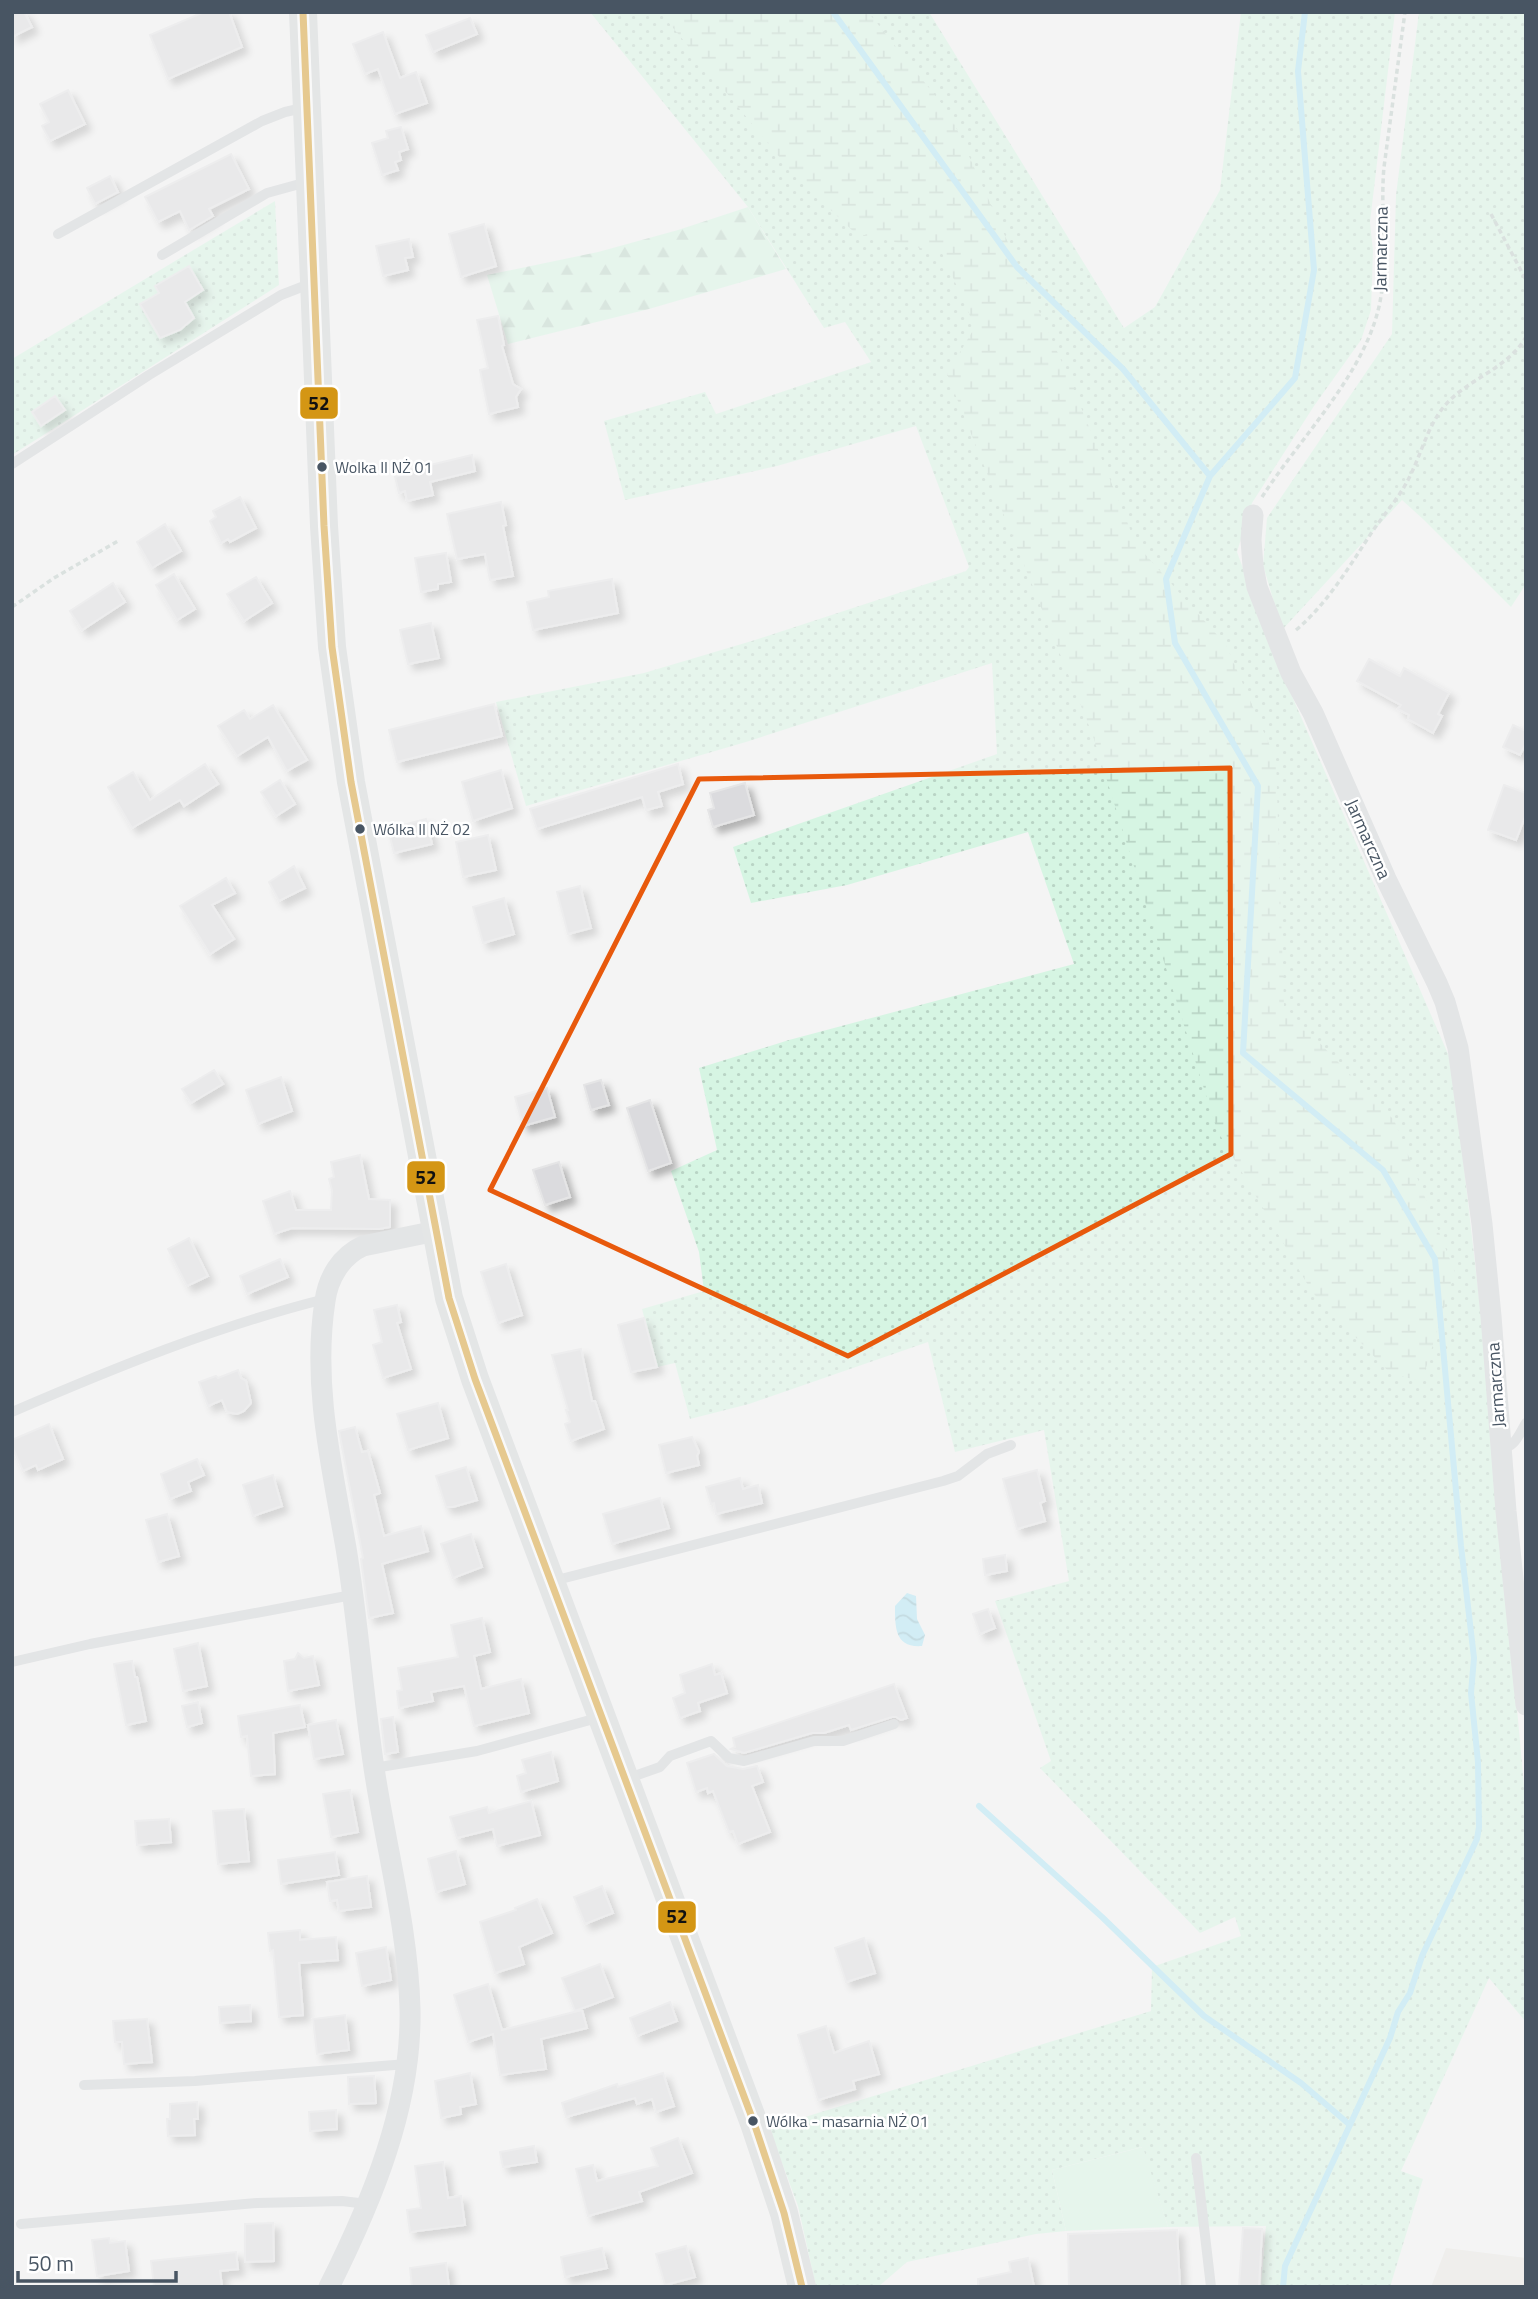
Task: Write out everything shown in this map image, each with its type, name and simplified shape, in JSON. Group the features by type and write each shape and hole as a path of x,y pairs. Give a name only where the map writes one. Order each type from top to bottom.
{"street":[{"path":"303,12 332,647 354,795 449,1298 468,1359 766,2158 784,2213 802,2287"},
{"name":"Jarmarczna","path":"1254,515 1251,540 1257,587 1291,673 1313,713 1386,879 1437,983 1458,1048 1482,1224 1526,1706"},
{"path":"329,2287 367,2204 387,2148 407,2064 410,2011 404,1938 374,1768 352,1595 323,1412 321,1358 325,1299 337,1269 356,1249 436,1231"}],"lane":[{"path":"58,234 262,121 307,107"},
{"path":"162,255 267,193 310,181"},
{"path":"12,464 149,375 281,295 315,281"},
{"path":"12,1412 94,1376 234,1324 325,1299"},
{"path":"1501,1448 1507,1448 1514,1443 1526,1423"},
{"path":"550,1581 950,1479 986,1454 1011,1445"},
{"path":"12,1662 90,1644 352,1595"},
{"path":"374,1768 487,1749 601,1717"},
{"path":"625,1780 660,1767 670,1756 710,1741 729,1758 744,1761 814,1741 843,1741 894,1724"},
{"path":"84,2085 195,2081 407,2064"},
{"path":"1196,2158 1211,2287"},
{"path":"21,2224 257,2203 342,2201 367,2204"}],"path":[{"name":"Jarmarczna","path":"1254,515 1268,489 1352,370 1372,332 1378,314 1384,258 1384,167 1405,12"},
{"path":"1491,214 1526,280"},
{"path":"1280,641 1323,605 1408,480 1422,452 1430,427 1444,407 1458,394 1504,363 1526,337"},
{"path":"12,607 54,578 118,541"}],"highlighted area":[{"path":"1230,768 1231,1154 848,1356 490,1190 699,779"}],"shaded area":[{"path":"1446,2248 1526,2258 1526,2287 1431,2287"}],"green space":[{"path":"590,12 929,12 1124,328 1155,307 1220,190 1241,12 1395,12 1370,222 1373,251 1371,310 1361,340 1314,406 1252,503 1237,552 1281,671 1452,1063 1483,1332 1526,1808 1526,2022 1489,1978 1401,2171 1423,2179 1390,2287 1261,2287 1266,2226 1168,2227 1142,2147 1052,2170 1066,2231 1036,2234 907,2262 878,2287 816,2287 798,2206 769,2128 1151,2011 1152,1967 1241,1936 1235,1917 1200,1933 1040,1768 1051,1761 995,1601 1069,1581 1044,1430 955,1452 928,1342 749,1404 690,1419 675,1363 657,1367 642,1309 704,1291 699,1252 671,1171 717,1150 699,1068 789,1040 1074,964 1028,832 847,885 751,903 733,847 997,754 992,663 746,742 526,806 496,702 644,673 755,640 966,571 969,567 916,426 777,466 625,500 604,421 705,392 716,414 871,362 845,322 824,328 748,207"},
{"path":"660,12 868,12 950,114 1070,380 1136,544 1226,645 1276,760 1284,1006 1394,1120 1455,1272 1422,1381 1391,1374 1312,1292 1217,1130 1093,736 947,374 975,327 942,253 855,233 794,175"},
{"path":"1419,12 1526,12 1526,584 1511,607 1402,500 1282,630 1263,565 1267,518 1392,334 1396,195"},
{"path":"275,201 279,285 12,455 12,359"},
{"path":"748,207 786,269 649,309 508,344 487,275 598,252"},
{"path":"1143,2147 1168,2227 1066,2231 1052,2170"}],"water":[{"path":"907,1593 916,1596 917,1619 925,1635 922,1646 906,1644 896,1629 895,1606"}],"building":[{"path":"12,12 24,12 32,27 12,37"},
{"path":"204,12 229,12 242,47 168,79 150,35"},
{"path":"470,18 477,34 433,52 426,35"},
{"path":"383,32 400,78 416,72 427,103 395,114 378,69 365,74 353,44"},
{"path":"68,90 85,124 50,141 42,126 49,122 40,104"},
{"path":"401,127 408,149 399,152 401,160 395,162 398,170 382,175 372,143 388,138 386,131"},
{"path":"231,154 249,189 209,209 213,216 189,230 180,211 158,222 145,197"},
{"path":"110,176 118,192 95,204 87,188"},
{"path":"484,224 496,266 461,277 449,234"},
{"path":"409,239 413,257 405,258 408,270 383,276 376,246"},
{"path":"189,266 203,290 185,302 194,318 180,330 160,338 140,304 159,293 155,286"},
{"path":"498,316 504,345 502,346 513,384 521,389 516,397 518,407 489,414 480,370 488,368 477,320"},
{"path":"55,396 65,410 41,426 32,412"},
{"path":"472,455 475,471 430,482 433,495 407,501 405,491 399,493 395,477 402,475 401,472"},
{"path":"240,497 256,528 230,542 228,539 221,543 210,521 216,517 213,511"},
{"path":"501,502 513,576 490,580 485,554 457,559 447,514"},
{"path":"165,524 181,551 152,568 137,542"},
{"path":"446,553 451,582 438,584 438,589 421,592 415,558"},
{"path":"174,574 195,609 177,620 156,585"},
{"path":"256,577 272,603 244,621 227,594"},
{"path":"612,579 618,613 533,630 527,602 549,597 548,591"},
{"path":"113,583 125,602 82,630 70,611"},
{"path":"431,623 439,658 408,664 400,630"},
{"path":"1369,659 1400,676 1404,668 1449,693 1438,714 1442,716 1433,733 1408,719 1409,715 1398,709 1401,705 1357,681"},
{"path":"494,704 502,736 397,762 389,730"},
{"path":"273,705 307,760 287,771 268,737 237,756 218,726 244,710 250,719"},
{"path":"1513,725 1526,731 1526,743 1520,755 1503,747"},
{"path":"205,764 218,784 184,806 180,800 132,828 108,787 133,772 150,800"},
{"path":"678,764 683,784 658,792 662,806 646,810 642,797 537,829 530,809"},
{"path":"501,770 512,808 473,821 462,782"},
{"path":"280,780 295,804 276,816 261,792"},
{"path":"745,783 754,815 713,827 708,810 714,808 710,793"},
{"path":"1504,785 1526,793 1526,814 1516,840 1488,830"},
{"path":"426,819 432,844 394,853 388,829"},
{"path":"488,835 496,870 463,877 456,842"},
{"path":"294,866 305,888 279,901 269,882"},
{"path":"226,878 235,893 212,905 234,939 210,954 180,906"},
{"path":"580,886 591,928 568,934 557,892"},
{"path":"504,898 514,934 483,943 473,907"},
{"path":"214,1070 223,1084 191,1103 182,1089"},
{"path":"281,1077 292,1111 258,1124 246,1090"},
{"path":"601,1080 609,1105 591,1110 584,1085"},
{"path":"547,1088 555,1117 523,1126 515,1097"},
{"path":"650,1100 671,1163 648,1171 627,1108"},
{"path":"360,1155 369,1199 390,1200 390,1227 292,1228 274,1234 263,1201 290,1191 296,1210 331,1210 332,1190 329,1179 334,1177 331,1162"},
{"path":"559,1162 570,1197 545,1205 533,1170"},
{"path":"189,1238 208,1276 187,1286 168,1249"},
{"path":"280,1259 288,1277 247,1294 240,1276"},
{"path":"506,1264 522,1315 498,1323 481,1272"},
{"path":"397,1305 401,1322 397,1323 411,1369 383,1378 373,1345 382,1342 374,1310"},
{"path":"644,1318 657,1367 631,1372 618,1325"},
{"path":"581,1349 592,1401 595,1401 604,1429 571,1441 565,1424 570,1422 568,1410 552,1355"},
{"path":"238,1370 241,1378 246,1381 251,1403 237,1414 227,1412 222,1400 208,1406 199,1382"},
{"path":"438,1403 448,1438 408,1450 397,1414"},
{"path":"49,1424 63,1459 38,1470 36,1465 23,1471 12,1440"},
{"path":"355,1427 362,1452 368,1451 380,1493 374,1495 384,1536 421,1526 428,1551 382,1564 393,1613 369,1618 363,1558 339,1431"},
{"path":"692,1437 699,1452 699,1465 666,1473 659,1445"},
{"path":"197,1459 204,1475 188,1482 191,1491 170,1499 161,1474"},
{"path":"466,1467 477,1500 446,1507 436,1476"},
{"path":"1037,1470 1045,1501 1040,1503 1045,1521 1017,1529 1003,1479"},
{"path":"273,1475 282,1506 253,1516 243,1485"},
{"path":"740,1478 743,1489 758,1485 762,1503 716,1514 706,1487"},
{"path":"660,1498 669,1528 612,1544 603,1514"},
{"path":"167,1514 179,1556 158,1562 146,1520"},
{"path":"471,1534 482,1567 453,1578 441,1544"},
{"path":"1005,1555 1007,1571 985,1575 983,1559"},
{"path":"988,1609 995,1628 980,1634 973,1614"},
{"path":"482,1618 490,1652 474,1656 481,1689 521,1679 529,1713 474,1726 464,1686 431,1692 433,1701 399,1708 397,1691 402,1690 398,1668 458,1657 451,1625"},
{"path":"198,1643 207,1686 183,1691 174,1649"},
{"path":"298,1653 304,1658 313,1656 319,1685 288,1691 284,1661 295,1659"},
{"path":"132,1661 146,1721 126,1725 114,1664"},
{"path":"712,1664 715,1675 721,1673 727,1693 698,1703 700,1711 680,1718 673,1698 685,1693 680,1675"},
{"path":"894,1684 907,1718 901,1720 892,1717 851,1730 849,1725 744,1753 731,1749 735,1747 733,1738"},
{"path":"198,1702 202,1723 187,1727 182,1706"},
{"path":"300,1705 305,1727 273,1733 275,1774 251,1776 247,1736 241,1737 238,1716"},
{"path":"393,1717 398,1752 385,1754 381,1719"},
{"path":"336,1720 343,1754 314,1759 308,1725"},
{"path":"551,1752 558,1781 521,1792 517,1776 526,1773 522,1760"},
{"path":"714,1754 727,1766 743,1769 757,1766 763,1782 752,1786 770,1832 738,1844 733,1831 729,1832 713,1791 708,1793 707,1788 696,1792 687,1763"},
{"path":"350,1790 358,1832 331,1837 323,1794"},
{"path":"531,1801 540,1835 497,1846 493,1829 457,1838 450,1817 487,1807 489,1813"},
{"path":"244,1809 249,1861 218,1864 213,1811"},
{"path":"169,1819 171,1842 137,1845 135,1821"},
{"path":"456,1851 465,1884 436,1892 428,1859"},
{"path":"335,1852 339,1875 281,1884 278,1860"},
{"path":"367,1876 371,1907 339,1911 337,1900 330,1901 327,1882"},
{"path":"602,1886 613,1913 585,1924 574,1897"},
{"path":"537,1899 552,1933 519,1947 524,1964 495,1973 480,1922 516,1910 515,1908"},
{"path":"300,1930 300,1940 336,1937 338,1960 299,1963 303,2015 279,2017 273,1950 270,1951 268,1933"},
{"path":"864,1938 875,1973 846,1982 835,1948"},
{"path":"386,1947 391,1980 362,1986 356,1953"},
{"path":"600,1964 613,1997 575,2011 562,1978"},
{"path":"488,1984 502,2030 582,2010 587,2028 541,2039 546,2069 500,2075 493,2034 468,2042 454,1995"},
{"path":"670,2002 677,2021 637,2036 630,2018"},
{"path":"250,2005 251,2021 220,2023 219,2007"},
{"path":"345,2015 349,2050 317,2054 313,2019"},
{"path":"147,2019 152,2062 124,2064 122,2042 115,2042 113,2021"},
{"path":"826,2026 834,2053 869,2041 879,2074 853,2081 855,2089 818,2100 798,2035"},
{"path":"470,2073 476,2104 460,2107 461,2114 441,2118 435,2081"},
{"path":"663,2073 674,2106 656,2112 652,2099 637,2104 635,2098 566,2117 562,2103 617,2084 618,2087"},
{"path":"374,2076 376,2103 349,2104 348,2077"},
{"path":"197,2102 195,2135 168,2136 170,2104"},
{"path":"336,2110 337,2129 310,2131 309,2112"},
{"path":"678,2138 692,2173 639,2192 642,2201 588,2216 576,2169 593,2165 597,2181 658,2166 651,2148"},
{"path":"534,2146 537,2162 503,2167 500,2152"},
{"path":"443,2162 448,2198 461,2196 465,2225 410,2232 407,2210 421,2208 415,2166"},
{"path":"273,2223 274,2261 245,2262 245,2224"},
{"path":"1243,2228 1262,2229 1259,2287 1239,2287"},
{"path":"1177,2230 1180,2287 1069,2287 1068,2234"},
{"path":"109,2238 110,2243 125,2241 129,2271 97,2276 92,2240"},
{"path":"686,2246 695,2277 665,2285 656,2254"},
{"path":"602,2248 607,2268 565,2277 561,2257"},
{"path":"236,2252 238,2269 220,2271 222,2287 154,2287 151,2261"},
{"path":"1028,2258 1034,2287 978,2287 978,2279 1011,2272 1009,2262"},
{"path":"446,2263 449,2287 412,2287 410,2268"}],"waterway":[{"path":"833,12 1017,267 1123,369 1210,476 1166,579 1175,643 1258,786 1243,1053 1383,1170 1435,1259 1474,1658 1471,1693 1478,1762 1479,1827 1477,1839 1422,1956 1410,1993 1398,2012 1390,2038 1285,2266 1283,2287"},
{"path":"1210,476 1295,378 1314,270 1298,71 1305,12"},
{"path":"979,1806 1102,1917 1204,2016 1301,2083 1350,2125"}],"transit line":[{"name":"52","path":"303,12 324,526 332,647 351,782 449,1298 475,1379 754,2123 784,2213 802,2287"}],"place":[{"name":"Wolka II NŻ 01","path":"322,467"},
{"name":"Wólka II NŻ 02","path":"360,829"},
{"name":"Wólka - masarnia NŻ 01","path":"753,2121"}]}
